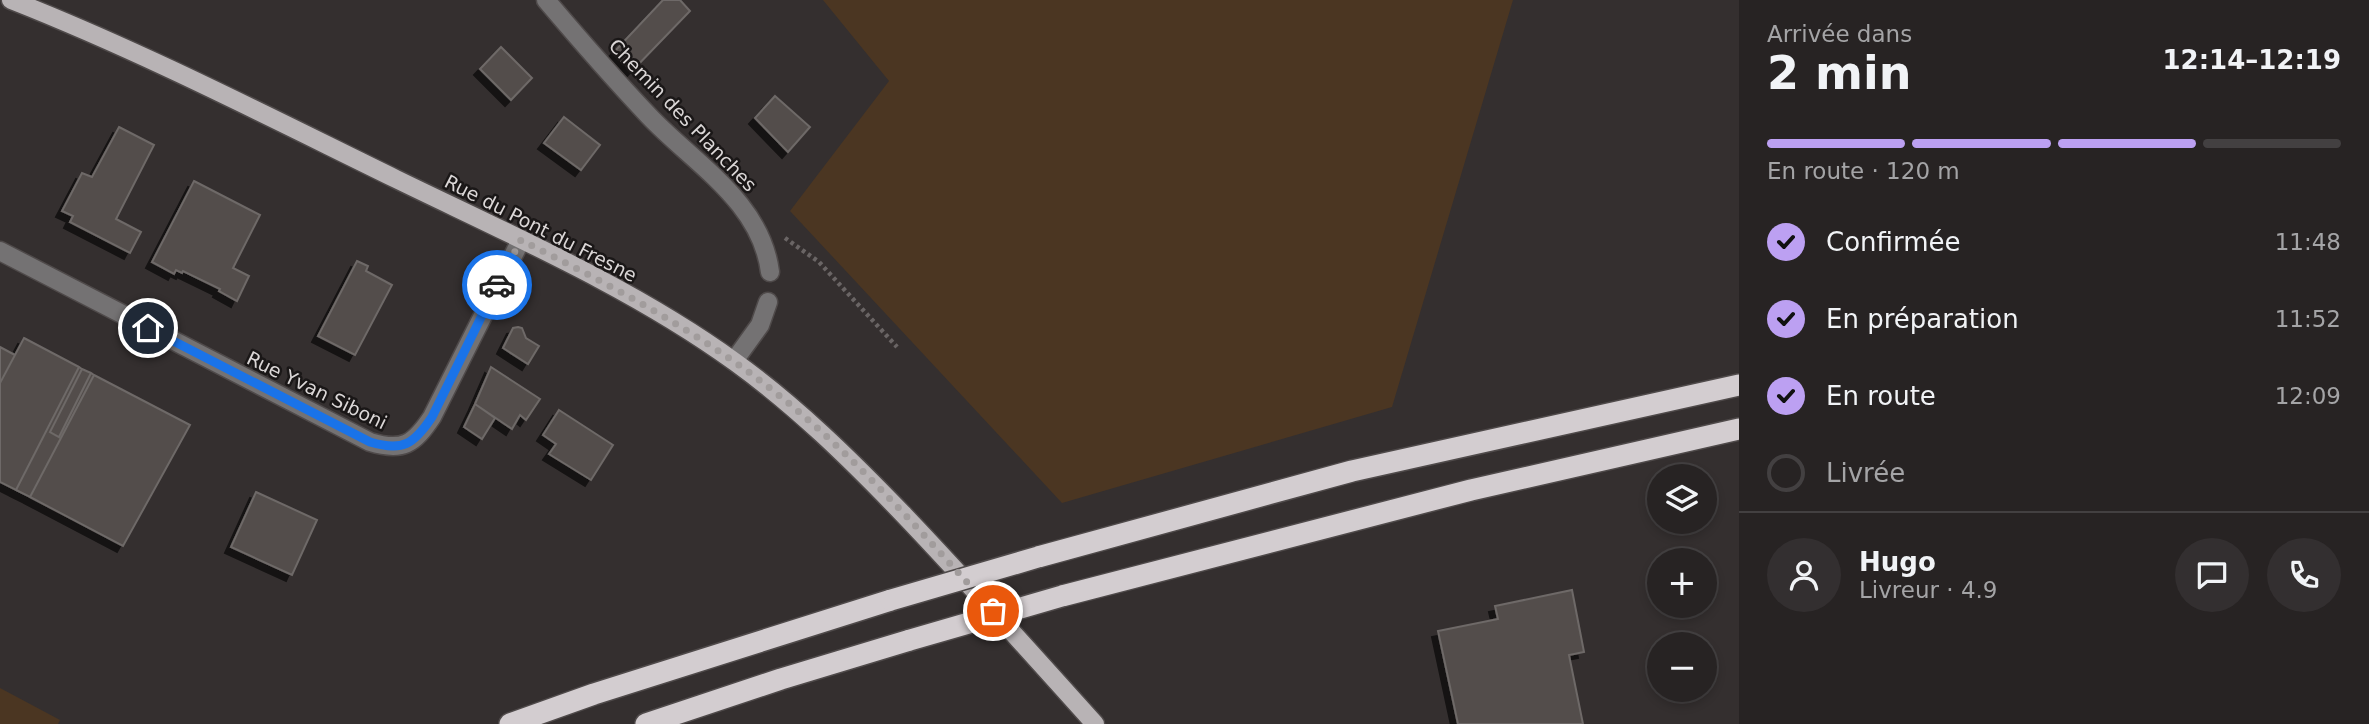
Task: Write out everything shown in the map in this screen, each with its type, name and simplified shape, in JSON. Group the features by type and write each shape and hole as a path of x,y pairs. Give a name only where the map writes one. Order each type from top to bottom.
{"highway":[{"path":"510,724 594,694 891,600 1038,557 1352,471 1739,385"},
{"path":"646,724 780,679 1062,596 1471,490 1739,429"}],"main road":[{"name":"Rue du Pont du Fresne","path":"11,0 94,33 521,240 627,294 734,361 817,428 887,498 1095,724"}],"street":[{"name":"Chemin des Planches","path":"546,0 650,117 741,204 765,247 769,272"},
{"name":"Rue Yvan Siboni","path":"0,251 370,442 387,447 408,445 421,434 521,240"},
{"path":"734,361 760,325 768,302"}],"path":[{"path":"753,223 781,235 819,262 897,347"}],"shaded area":[{"path":"823,0 1513,0 1392,407 1062,503 790,211 889,81"},
{"path":"0,688 60,720 58,724 0,724"}],"building":[{"path":"663,0 680,0 690,11 632,71 613,53"},
{"path":"501,47 532,78 511,100 480,69"},
{"path":"775,96 810,127 788,152 755,118"},
{"path":"564,117 600,145 581,170 544,143"},
{"path":"119,127 154,145 116,219 141,232 130,253 70,222 73,216 62,211 82,173 92,177"},
{"path":"194,181 260,215 233,268 249,276 237,301 219,291 220,289 183,271 182,273 176,270 174,274 152,262"},
{"path":"357,261 368,266 366,271 392,285 355,355 318,336"},
{"path":"513,328 522,328 526,338 539,346 528,364 503,348"},
{"path":"24,338 79,367 16,490 0,482 0,383"},
{"path":"0,347 15,355 0,383"},
{"path":"79,367 82,369 50,432 59,437 91,373 94,375 30,497 16,490"},
{"path":"491,367 540,399 526,420 520,415 512,429 475,404"},
{"path":"82,369 91,373 59,437 50,432"},
{"path":"94,375 190,425 123,546 30,497"},
{"path":"475,404 495,418 482,439 464,427"},
{"path":"559,410 613,445 591,480 549,454 556,444 543,435"},
{"path":"256,492 317,520 292,575 231,547"},
{"path":"1572,590 1584,652 1569,655 1583,724 1458,724 1438,631 1498,619 1495,606"}],"way so far":[{"path":"497,285 521,240 627,294 734,361 817,428 993,611"}],"route":[{"path":"148,328 370,442 387,447 408,445 421,434 432,417 497,285"}]}
